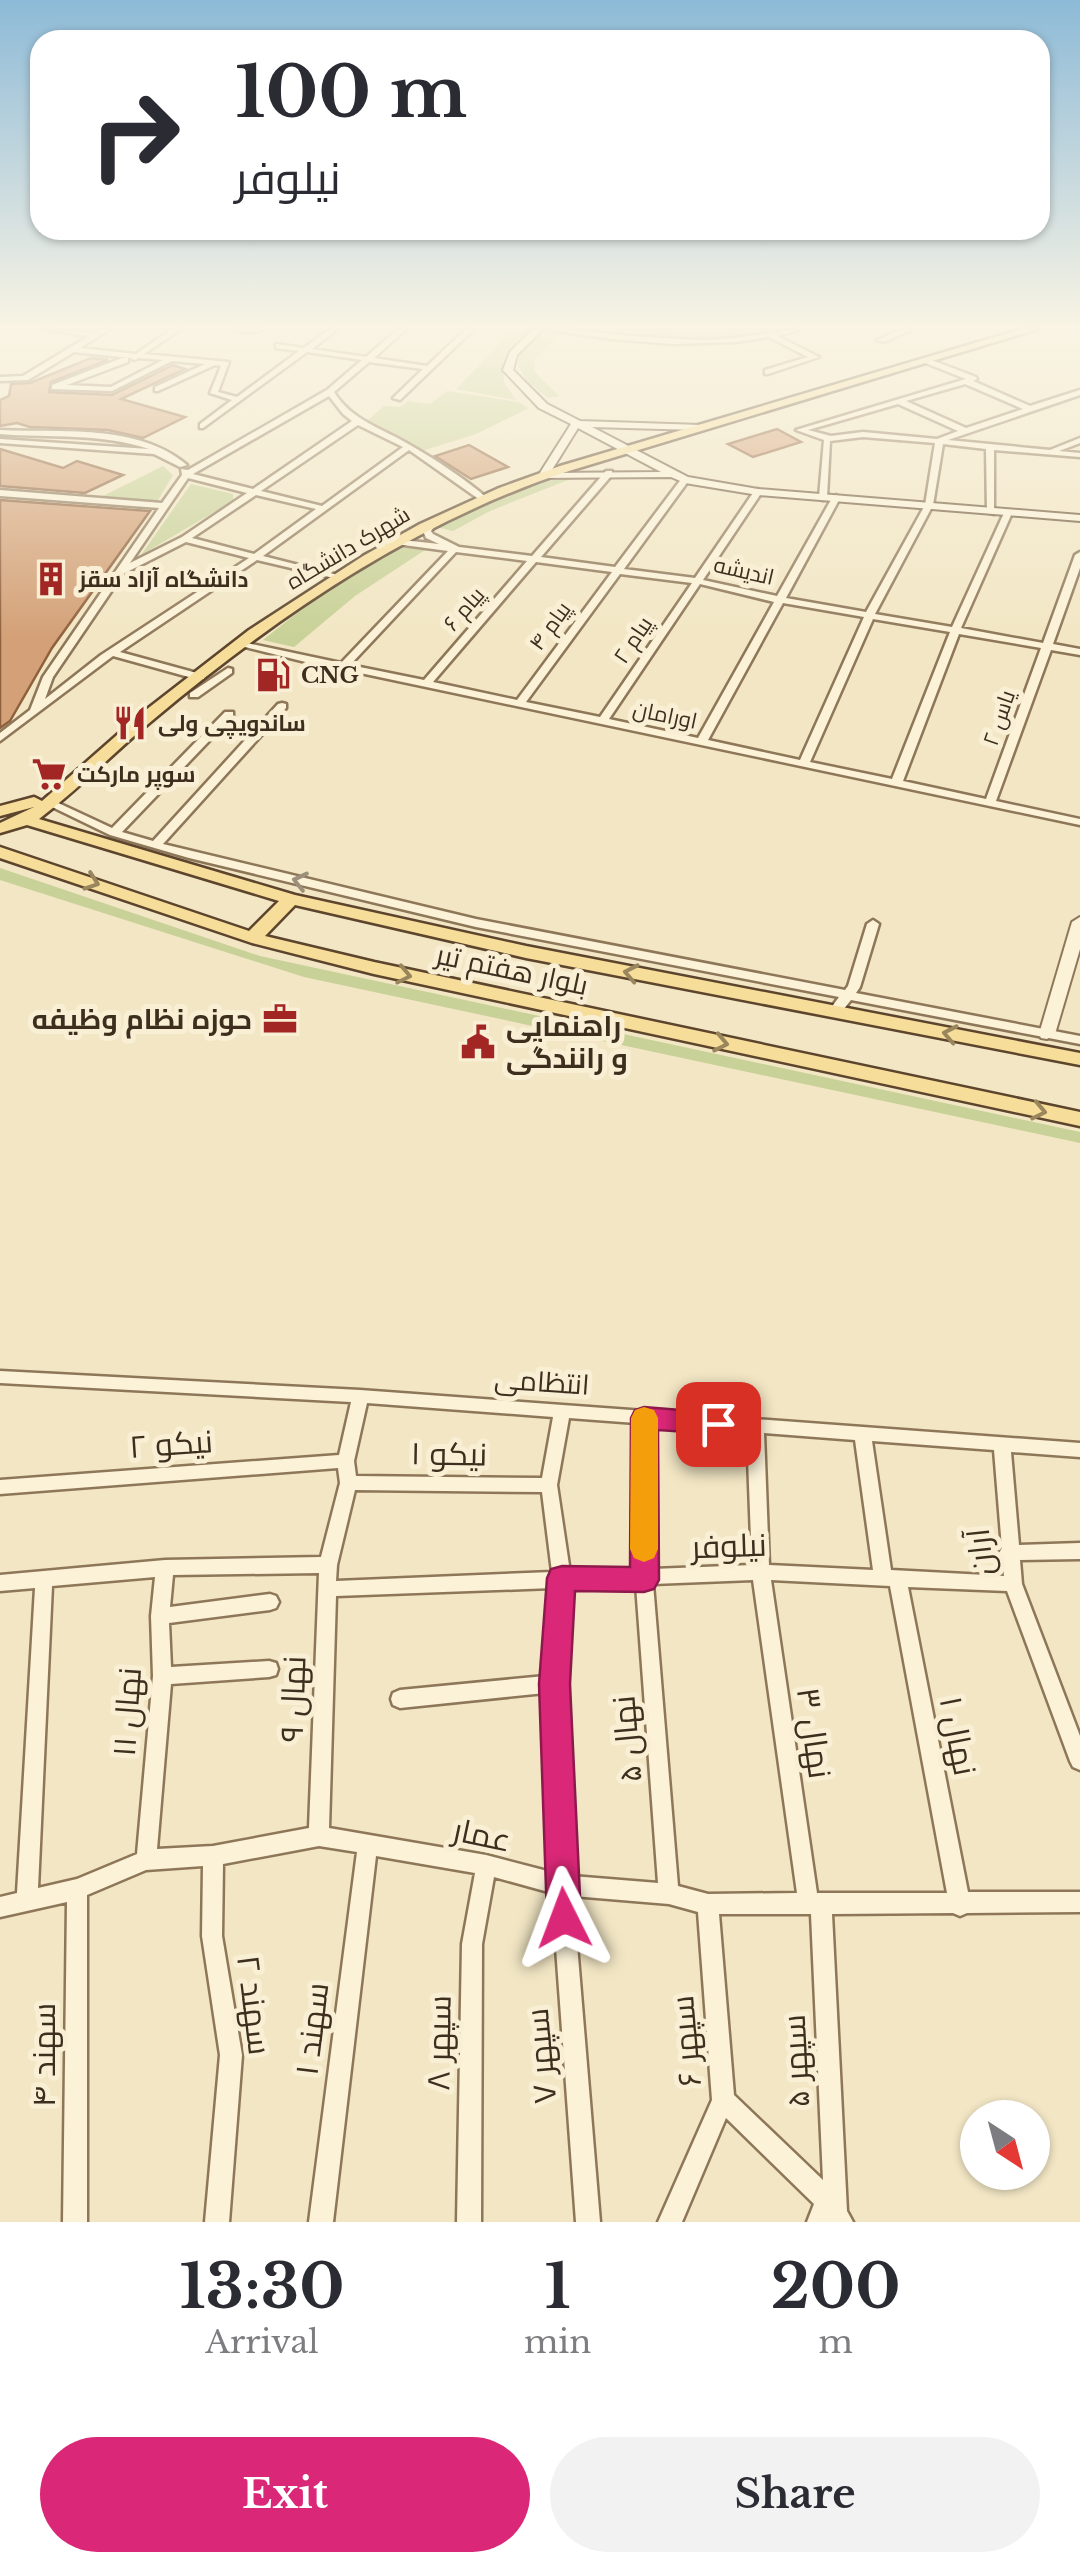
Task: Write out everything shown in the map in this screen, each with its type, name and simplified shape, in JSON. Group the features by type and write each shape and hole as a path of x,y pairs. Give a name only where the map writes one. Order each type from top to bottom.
{"main road":[{"path":"544,474 570,433"},
{"path":"593,433 680,478"},
{"path":"0,812 31,805 330,576 481,497 672,433"},
{"path":"544,474 680,478 758,492 1080,518"},
{"name":"شهرک دانشگاه","path":"27,820 196,676 242,646 330,576 481,497"},
{"name":"بلوار هفتم تیر","path":"0,812 291,900 526,952 1080,1060"},
{"path":"0,828 27,820"},
{"name":"بلوار هفتم تیر","path":"0,852 252,938 374,968 1080,1120"},
{"path":"252,938 291,900"},
{"path":"1047,1034 1080,922"}],"street":[{"path":"10,433 146,442 172,454 184,470"},
{"path":"35,710 48,677 184,470 254,433"},
{"path":"120,572 185,538 341,433"},
{"path":"379,433 408,447 481,497"},
{"path":"806,433 827,442 871,434 1080,455"},
{"path":"940,440 960,433"},
{"path":"804,764 868,616 929,506 940,440"},
{"path":"1049,452 1080,440"},
{"path":"0,441 156,452 184,470 251,492 322,508"},
{"path":"702,743 780,600 830,497 827,442"},
{"path":"0,738 109,655 256,557 408,447"},
{"path":"990,448 992,512"},
{"name":"پیام ۶","path":"424,685 610,474"},
{"name":"پیام ۴","path":"518,705 680,478"},
{"name":"پیام ۲","path":"602,722 758,492"},
{"path":"0,493 163,506"},
{"path":"896,784 955,631 1008,513"},
{"path":"342,668 455,548 429,536 427,532 433,523"},
{"path":"185,538 330,576"},
{"name":"اندیشه","path":"396,540 697,581 780,600 1080,652"},
{"name":"یاس ۲","path":"990,803 1080,555"},
{"name":"اورامان","path":"242,646 1080,822"},
{"path":"65,650 77,659 109,655 196,676"},
{"path":"194,696 228,670"},
{"path":"156,844 282,706"},
{"path":"114,832 229,714"},
{"path":"55,799 114,832 476,923 849,992 1080,1040"},
{"path":"834,1012 849,992 873,924"},
{"name":"انتظامی","path":"0,1378 360,1396 1080,1450"},
{"name":"نهال ۹","path":"319,1836 328,1566 348,1483 346,1461 360,1396"},
{"name":"سپهر ۷","path":"562,1411 549,1485 562,1578 554,1684 562,1886 588,2222"},
{"name":"نهال ۵","path":"644,1418 644,1580 669,1894"},
{"name":"نهال ۳","path":"756,1426 761,1572 814,1904"},
{"name":"نهال ۱","path":"863,1436 960,1906"},
{"name":"آران","path":"1002,1444 1013,1584 1080,1761"},
{"name":"نیکو ۲","path":"0,1486 346,1461"},
{"name":"نیکو ۱","path":"348,1483 549,1485"},
{"path":"1008,1553 1080,1551"},
{"path":"0,1583 165,1568 328,1566"},
{"name":"نهال ۱۱","path":"146,1860 162,1676 160,1616 165,1568"},
{"name":"نیلوفر","path":"327,1588 562,1578 644,1580 761,1572 1013,1584"},
{"path":"28,1901 44,1579"},
{"path":"160,1616 270,1602"},
{"path":"162,1676 269,1669"},
{"path":"400,1699 554,1684"},
{"name":"عمار","path":"0,1907 77,1889 146,1860 213,1856 319,1836 486,1865 562,1886 669,1894 708,1904 960,1906 1080,1902"},
{"name":"سهند ۱","path":"321,2222 368,1843"},
{"name":"سهند ۲","path":"213,1856 212,1936 231,2055 217,2222"},
{"name":"سپهر ۸","path":"469,2222 472,1944 486,1865"},
{"name":"سهند ۴","path":"75,2222 77,1889"},
{"name":"سپهر ۶","path":"670,2222 723,2100 708,1904"},
{"name":"سپهر ۵","path":"814,1904 831,2214"},
{"path":"723,2100 831,2214"}],"green space":[{"path":"388,433 479,433 476,434 422,451"},
{"path":"163,466 173,475 157,502 103,496"},
{"path":"550,476 578,476 490,511 453,531 436,527"},
{"path":"191,484 233,494 233,501 141,555"},
{"path":"397,547 425,550 355,596 294,647 263,640 307,605"},
{"path":"0,868 260,956 1080,1132 1080,1143 304,977 0,880"}],"building":[{"path":"120,433 154,433 143,438"},
{"path":"765,433 784,433 801,442 753,457 728,444"},
{"path":"469,445 508,467 471,479 435,456"},
{"path":"0,449 63,468 77,461 123,475 85,493 0,486"},
{"name":"دانشگاه آزاد سقز","path":"0,500 150,511 52,648 10,721 0,728"}],"slow traffic":[{"path":"644,1418 644,1549"}],"place":[{"name":"دانشگاه آزاد سقز","path":"51,579"},
{"name":"CNG","path":"273,675"},
{"name":"ساندویچی ولی","path":"130,723"},
{"name":"سوپر مارکت","path":"49,774"},
{"name":"حوزه نظام وظیفه","path":"280,1019"},
{"name":"راهنمایی و رانندگی","path":"478,1042"}],"route":[{"path":"564,1918 554,1684 562,1578 644,1580 644,1418 718,1424"}]}
